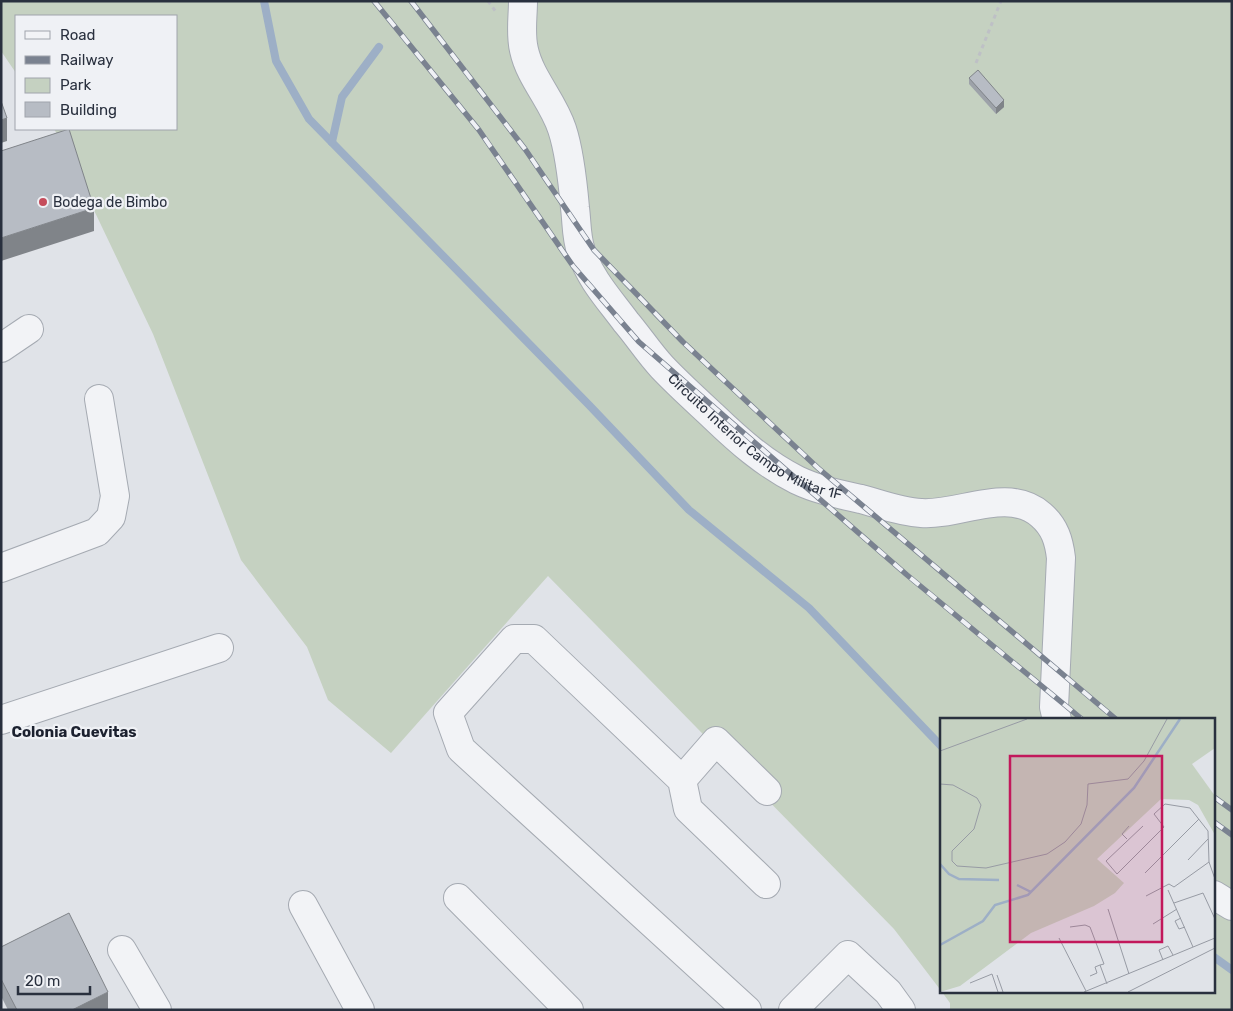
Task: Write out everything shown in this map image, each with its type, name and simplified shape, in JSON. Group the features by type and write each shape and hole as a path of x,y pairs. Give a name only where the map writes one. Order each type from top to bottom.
{"street":[{"name":"Circuito Interior Campo Militar 1F","path":"523,1 522,36 524,51 528,64 552,106 562,130 575,208 576,228 586,265 594,281 660,365 685,390 747,448 780,471 817,488 903,510 923,513 988,504 1014,503 1026,506 1037,512 1047,521 1057,538 1060,558 1054,707 1056,718"},
{"path":"1,348 29,329"},
{"path":"1,568 97,532 111,517 115,496 99,400"},
{"path":"747,1010 461,749 448,713 514,639 534,639 682,780 688,809 766,884"},
{"path":"1,720 219,648"},
{"path":"682,780 716,741 767,791"},
{"path":"1216,896 1232,906"},
{"path":"458,898 570,1010"},
{"path":"303,904 360,1010"},
{"path":"122,950 157,1010"},
{"path":"793,1010 848,955 888,992 901,1010"}],"path":[{"path":"976,63 1001,1"}],"green space":[{"path":"1,1 1232,1 1232,1010 950,1010 950,1003 943,994 1216,994 1216,718 940,718 940,990 894,929 548,576 391,753 328,700 307,647 241,560 153,334 55,130 178,130 178,15 15,15 15,72 1,51"}],"building":[{"path":"978,70 1004,100 996,108 969,78"},
{"path":"1,101 7,118 1,120"},
{"name":"Bodega de Bimbo","path":"69,130 94,208 1,238 1,151"},
{"path":"69,913 108,992 72,1010 17,1010 1,979 1,947"}],"waterway":[{"path":"264,1 276,61 309,119 689,510 809,608 940,745"},
{"path":"332,142 342,97 379,47"},
{"path":"1216,958 1232,970"}],"railway":[{"path":"374,1 479,130 573,266 639,342 907,575 1081,718"},
{"path":"411,1 525,149 594,250 683,342 818,468 1115,718"},
{"path":"1216,798 1232,810"},
{"path":"1216,823 1232,835"}],"place":[{"name":"Bodega de Bimbo","path":"43,202"}],"district":[{"name":"Colonia Cuevitas","path":"74,732"}]}
